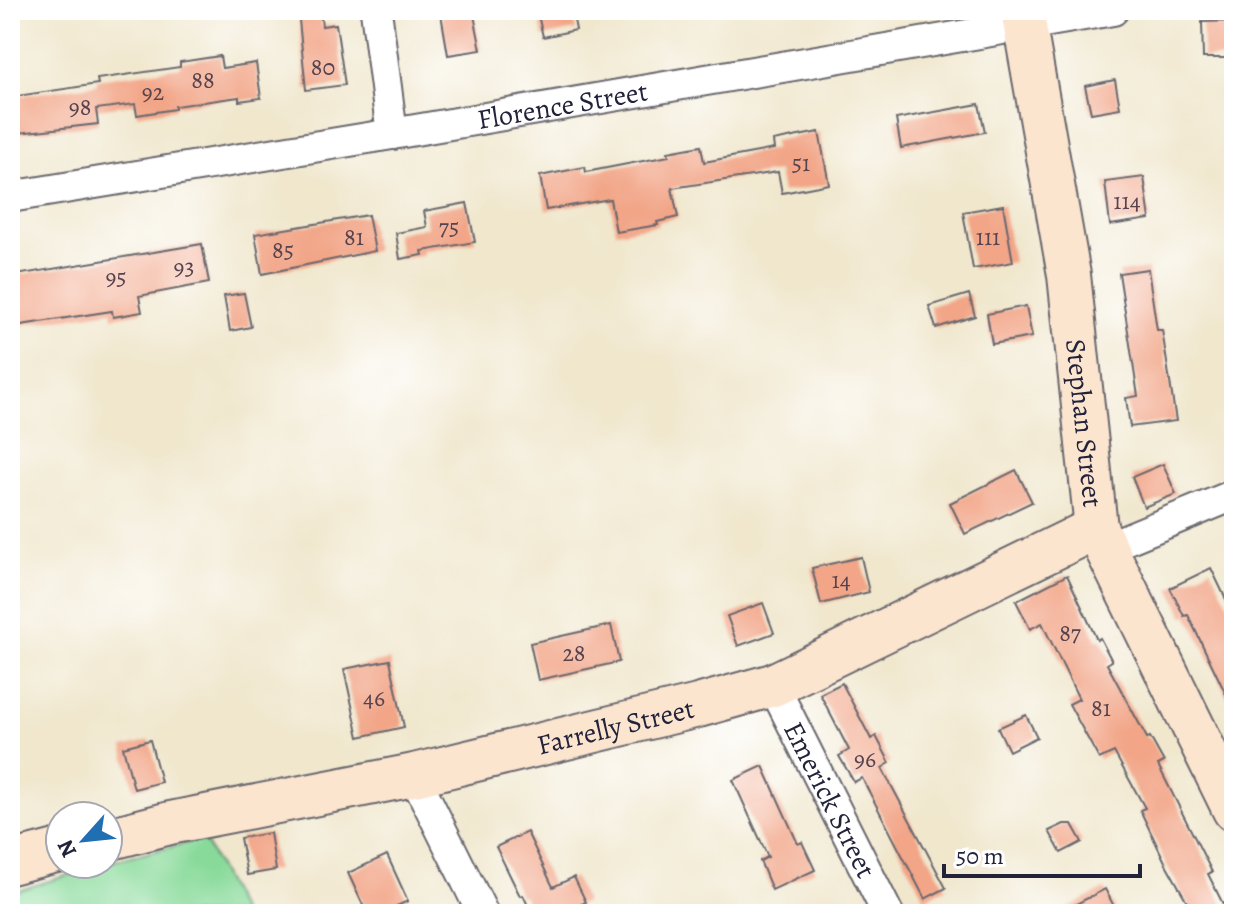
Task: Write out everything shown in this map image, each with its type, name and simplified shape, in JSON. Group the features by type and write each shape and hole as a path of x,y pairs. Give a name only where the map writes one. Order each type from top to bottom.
{"street":[{"path":"376,10 392,134"},
{"name":"Florence Street","path":"10,197 392,134 1024,18 1113,10"},
{"name":"Stephan Street","path":"1024,18 1069,275 1100,538 1234,810"},
{"name":"Farrelly Street","path":"124,835 414,775 773,685 1100,538 1234,495"},
{"name":"Emerick Street","path":"773,685 888,914"},
{"path":"414,775 483,914"},
{"path":"10,863 44,854"}],"green space":[{"path":"204,839 242,914 10,914 10,893 53,880 124,880 124,859"}],"building":[{"path":"298,10 320,10 322,26 336,24 345,85 306,90"},
{"path":"473,10 481,50 448,55 441,14"},
{"path":"537,10 572,10 576,30 543,37"},
{"path":"1234,21 1234,58 1203,58 1202,22"},
{"path":"220,56 222,68 256,63 261,98 239,101 239,97 137,115 135,104 96,109 98,124 10,134 10,97 98,84 97,79 180,67 180,62"},
{"path":"1115,80 1120,108 1091,113 1085,86"},
{"path":"979,104 985,132 901,148 896,119"},
{"path":"819,132 829,184 782,193 778,172 672,188 678,217 657,222 658,225 616,232 610,199 546,210 540,176 585,167 586,172 669,156 668,152 701,146 704,162 774,149 773,141"},
{"path":"1144,177 1150,219 1110,225 1105,182"},
{"path":"467,203 475,242 422,251 423,255 400,259 396,233 427,227 424,211"},
{"path":"1003,205 1013,262 973,269 963,212"},
{"path":"368,215 375,251 262,274 255,234"},
{"path":"202,244 209,283 139,296 142,312 113,317 112,311 14,326 10,276"},
{"path":"1148,269 1157,330 1162,330 1176,421 1130,427 1126,398 1138,396 1119,273"},
{"path":"244,293 251,327 230,331 224,296"},
{"path":"969,294 975,316 936,328 929,306"},
{"path":"1026,306 1032,337 992,344 987,314"},
{"path":"1163,464 1176,494 1144,507 1132,477"},
{"path":"1016,470 1032,502 965,534 950,503"},
{"path":"861,557 869,592 821,604 812,568"},
{"path":"1211,568 1234,616 1234,711 1188,615 1184,616 1170,588"},
{"path":"1067,575 1097,640 1100,638 1112,661 1107,664 1147,738 1150,737 1164,762 1158,765 1212,872 1208,874 1228,914 1194,914 1140,810 1145,808 1114,752 1099,759 1069,704 1079,699 1042,623 1030,629 1016,601"},
{"path":"763,603 774,633 738,646 727,616"},
{"path":"611,625 619,662 538,680 530,643"},
{"path":"390,660 404,727 359,737 344,669"},
{"path":"842,683 871,739 876,736 890,763 882,768 946,888 925,899 862,778 854,782 839,756 849,750 820,694"},
{"path":"1026,715 1037,737 1009,751 998,728"},
{"path":"150,740 161,782 134,789 123,747"},
{"path":"763,766 798,844 802,842 815,870 772,890 760,861 768,857 733,780"},
{"path":"1072,824 1082,842 1061,853 1049,831"},
{"path":"527,832 553,887 574,877 586,902 560,914 532,914 496,847"},
{"path":"270,833 276,870 247,875 240,838"},
{"path":"387,855 408,901 379,914 367,914 348,873"},
{"path":"1105,889 1118,914 1057,914"}]}
